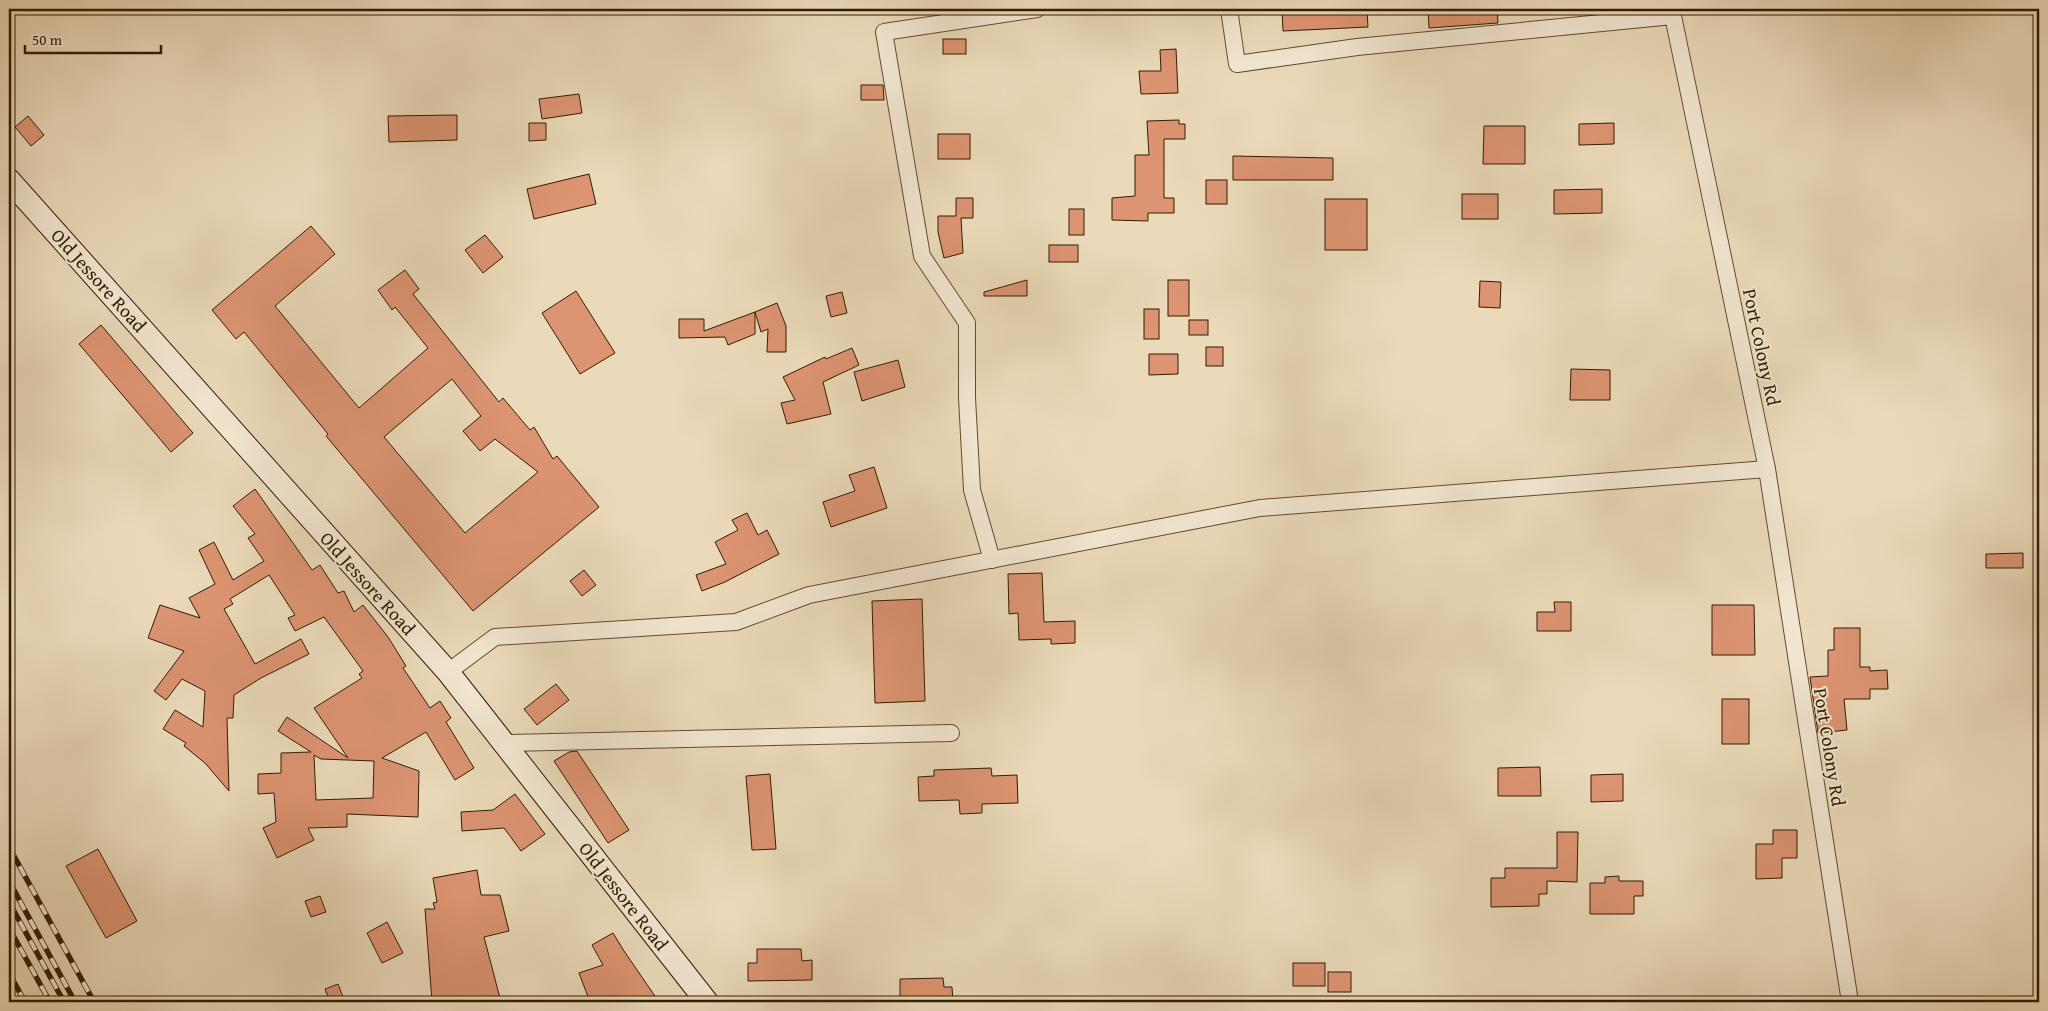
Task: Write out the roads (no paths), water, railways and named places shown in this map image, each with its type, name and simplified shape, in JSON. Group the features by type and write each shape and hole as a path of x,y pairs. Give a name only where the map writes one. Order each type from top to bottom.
{"main road":[{"name":"Old Jessore Road","path":"9,180 448,672 707,1002"}],"street":[{"path":"992,560 972,490 967,398 967,323 922,256 884,32 1036,9"},
{"name":"Port Colony Rd","path":"1229,9 1236,64 1357,47 1673,16 1767,468 1850,1002"},
{"path":"448,672 495,637 736,622 809,595 1260,508 1767,468"},
{"path":"503,743 951,733"}],"railway":[{"path":"9,847 94,1002"},
{"path":"9,881 75,1002"},
{"path":"9,902 64,1002"},
{"path":"9,928 50,1002"},
{"path":"9,973 25,1002"}]}
